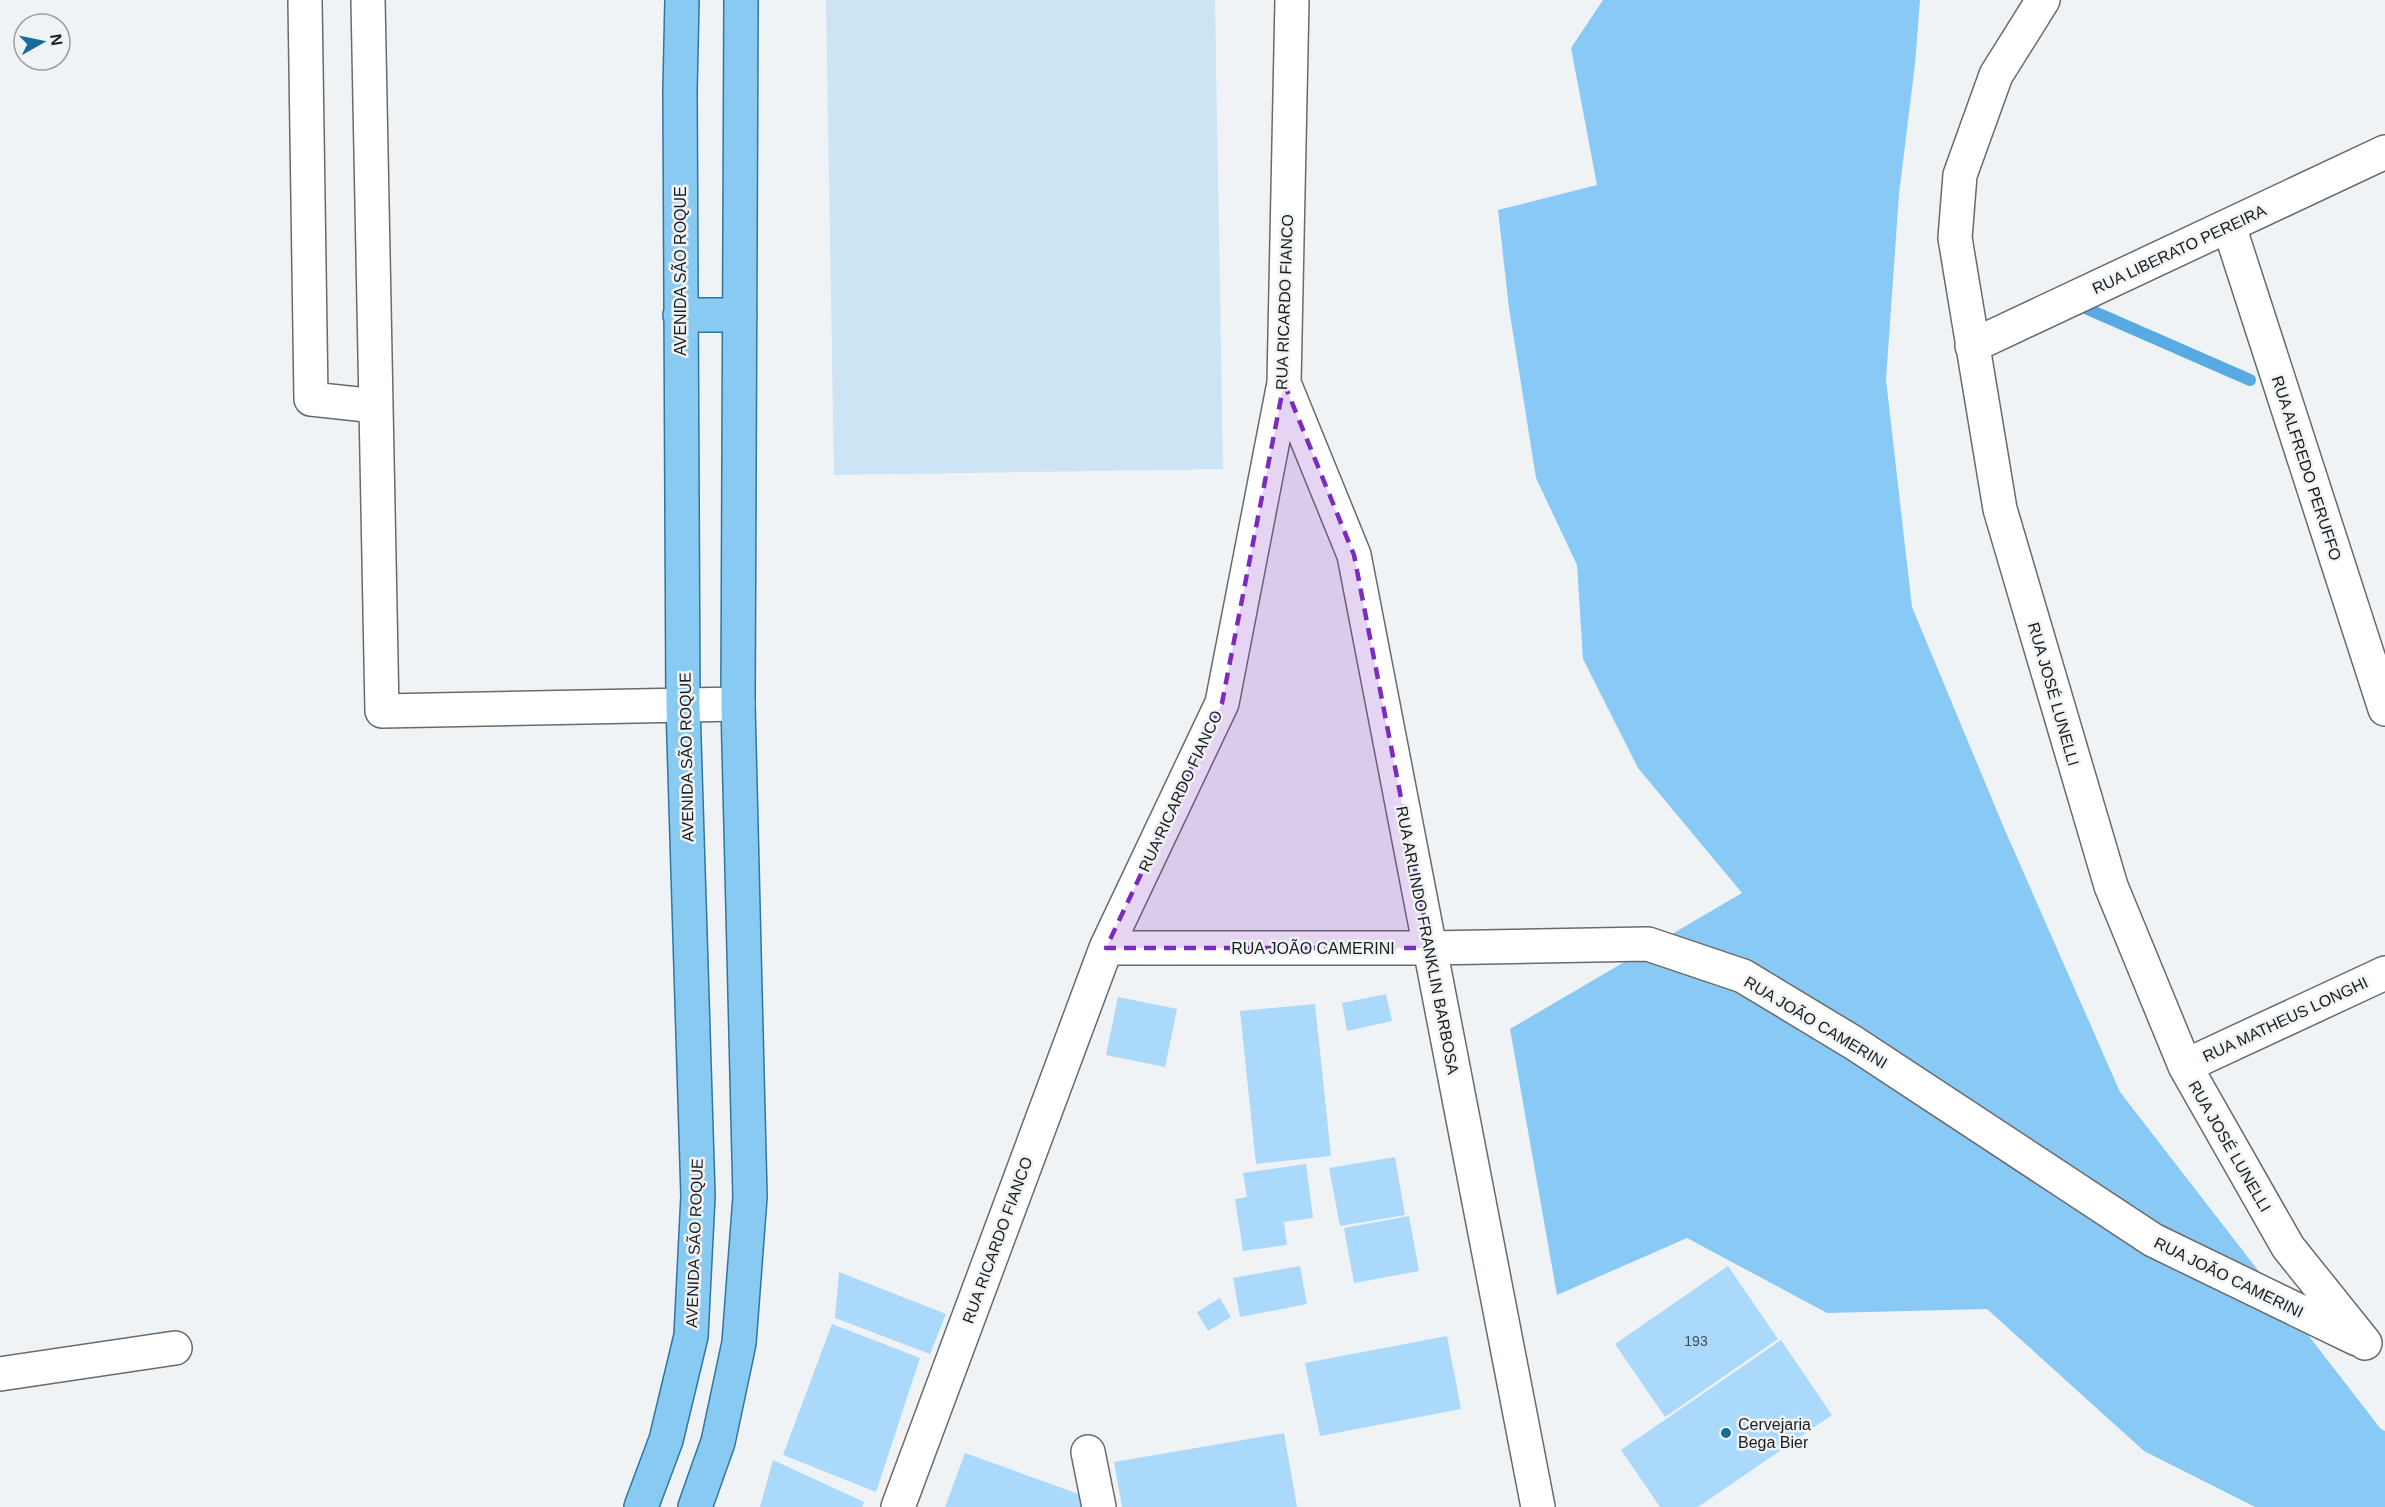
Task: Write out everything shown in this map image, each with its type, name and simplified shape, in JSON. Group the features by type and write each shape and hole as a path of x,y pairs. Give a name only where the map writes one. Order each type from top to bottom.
{"main road":[{"name":"AVENIDA SÃO ROQUE","path":"641,1507 666,1440 692,1336 698,1196 684,706 680,315 682,0"},
{"path":"695,1507 718,1443 740,1343 750,1197 738,704 741,0"},
{"path":"680,315 740,315"},
{"path":"698,1196 750,1197"}],"street":[{"path":"305,0 311,399 376,406"},
{"path":"368,0 382,711 738,704"},
{"name":"RUA RICARDO FIANCO","path":"898,1507 1106,948 1222,703 1284,383 1292,0"},
{"name":"RUA JOSÉ LUNELLI","path":"2043,0 1996,75 1960,175 1955,238 2000,509 2111,886 2185,1066 2288,1246 2375,1344"},
{"name":"RUA LIBERATO PEREIRA","path":"1972,346 2385,152"},
{"name":"RUA ALFREDO PERUFFO","path":"2229,226 2385,709"},
{"name":"RUA ARLINDO FRANKLIN BARBOSA","path":"1284,383 1354,555 1538,1507"},
{"name":"RUA JOÃO CAMERINI","path":"1106,948 1430,948 1648,944 1743,976 1854,1043 2153,1240 2375,1344"},
{"name":"RUA MATHEUS LONGHI","path":"2185,1066 2385,973"},
{"path":"0,1374 175,1348"},
{"path":"1088,1452 1099,1507"}],"highlighted area":[{"path":"1284,383 1354,555 1430,948 1106,948 1222,703"}],"shaded area":[{"path":"826,0 1215,0 1223,469 834,475"},
{"path":"1603,0 1920,0 1915,64 1899,194 1886,380 1912,607 2004,828 2120,1092 2380,1428 2385,1431 2385,1507 2255,1507 2144,1451 1987,1309 1827,1313 1687,1238 1557,1295 1510,1029 1742,893 1638,768 1583,659 1577,565 1536,478 1509,308 1498,210 1597,185 1571,48"}],"building":[{"path":"1386,994 1392,1021 1347,1031 1342,1003"},
{"path":"1118,997 1177,1009 1165,1067 1106,1055"},
{"path":"1315,1004 1331,1156 1256,1164 1240,1011"},
{"path":"1395,1157 1405,1215 1340,1226 1329,1168"},
{"path":"1306,1164 1313,1218 1284,1222 1287,1245 1243,1251 1235,1199 1247,1197 1243,1173"},
{"path":"1409,1216 1419,1271 1354,1283 1344,1228"},
{"path":"1300,1266 1307,1304 1240,1317 1233,1278"},
{"path":"1728,1266 1778,1339 1665,1417 1615,1344"},
{"path":"839,1272 946,1314 930,1354 835,1318"},
{"path":"1220,1298 1231,1317 1208,1331 1197,1312"},
{"path":"832,1324 920,1358 876,1492 783,1455"},
{"path":"1447,1336 1461,1409 1320,1436 1305,1363"},
{"name":"Cervejaria Bega Bier","path":"1781,1340 1832,1415 1698,1507 1660,1507 1621,1450"},
{"path":"1284,1433 1297,1507 1122,1507 1114,1462"},
{"path":"965,1453 1087,1497 1083,1507 945,1507"},
{"path":"773,1460 864,1502 862,1507 760,1507"}],"waterway":[{"path":"2074,303 2250,380"}],"place":[{"name":"Cervejaria Bega Bier","path":"1726,1433"}]}
